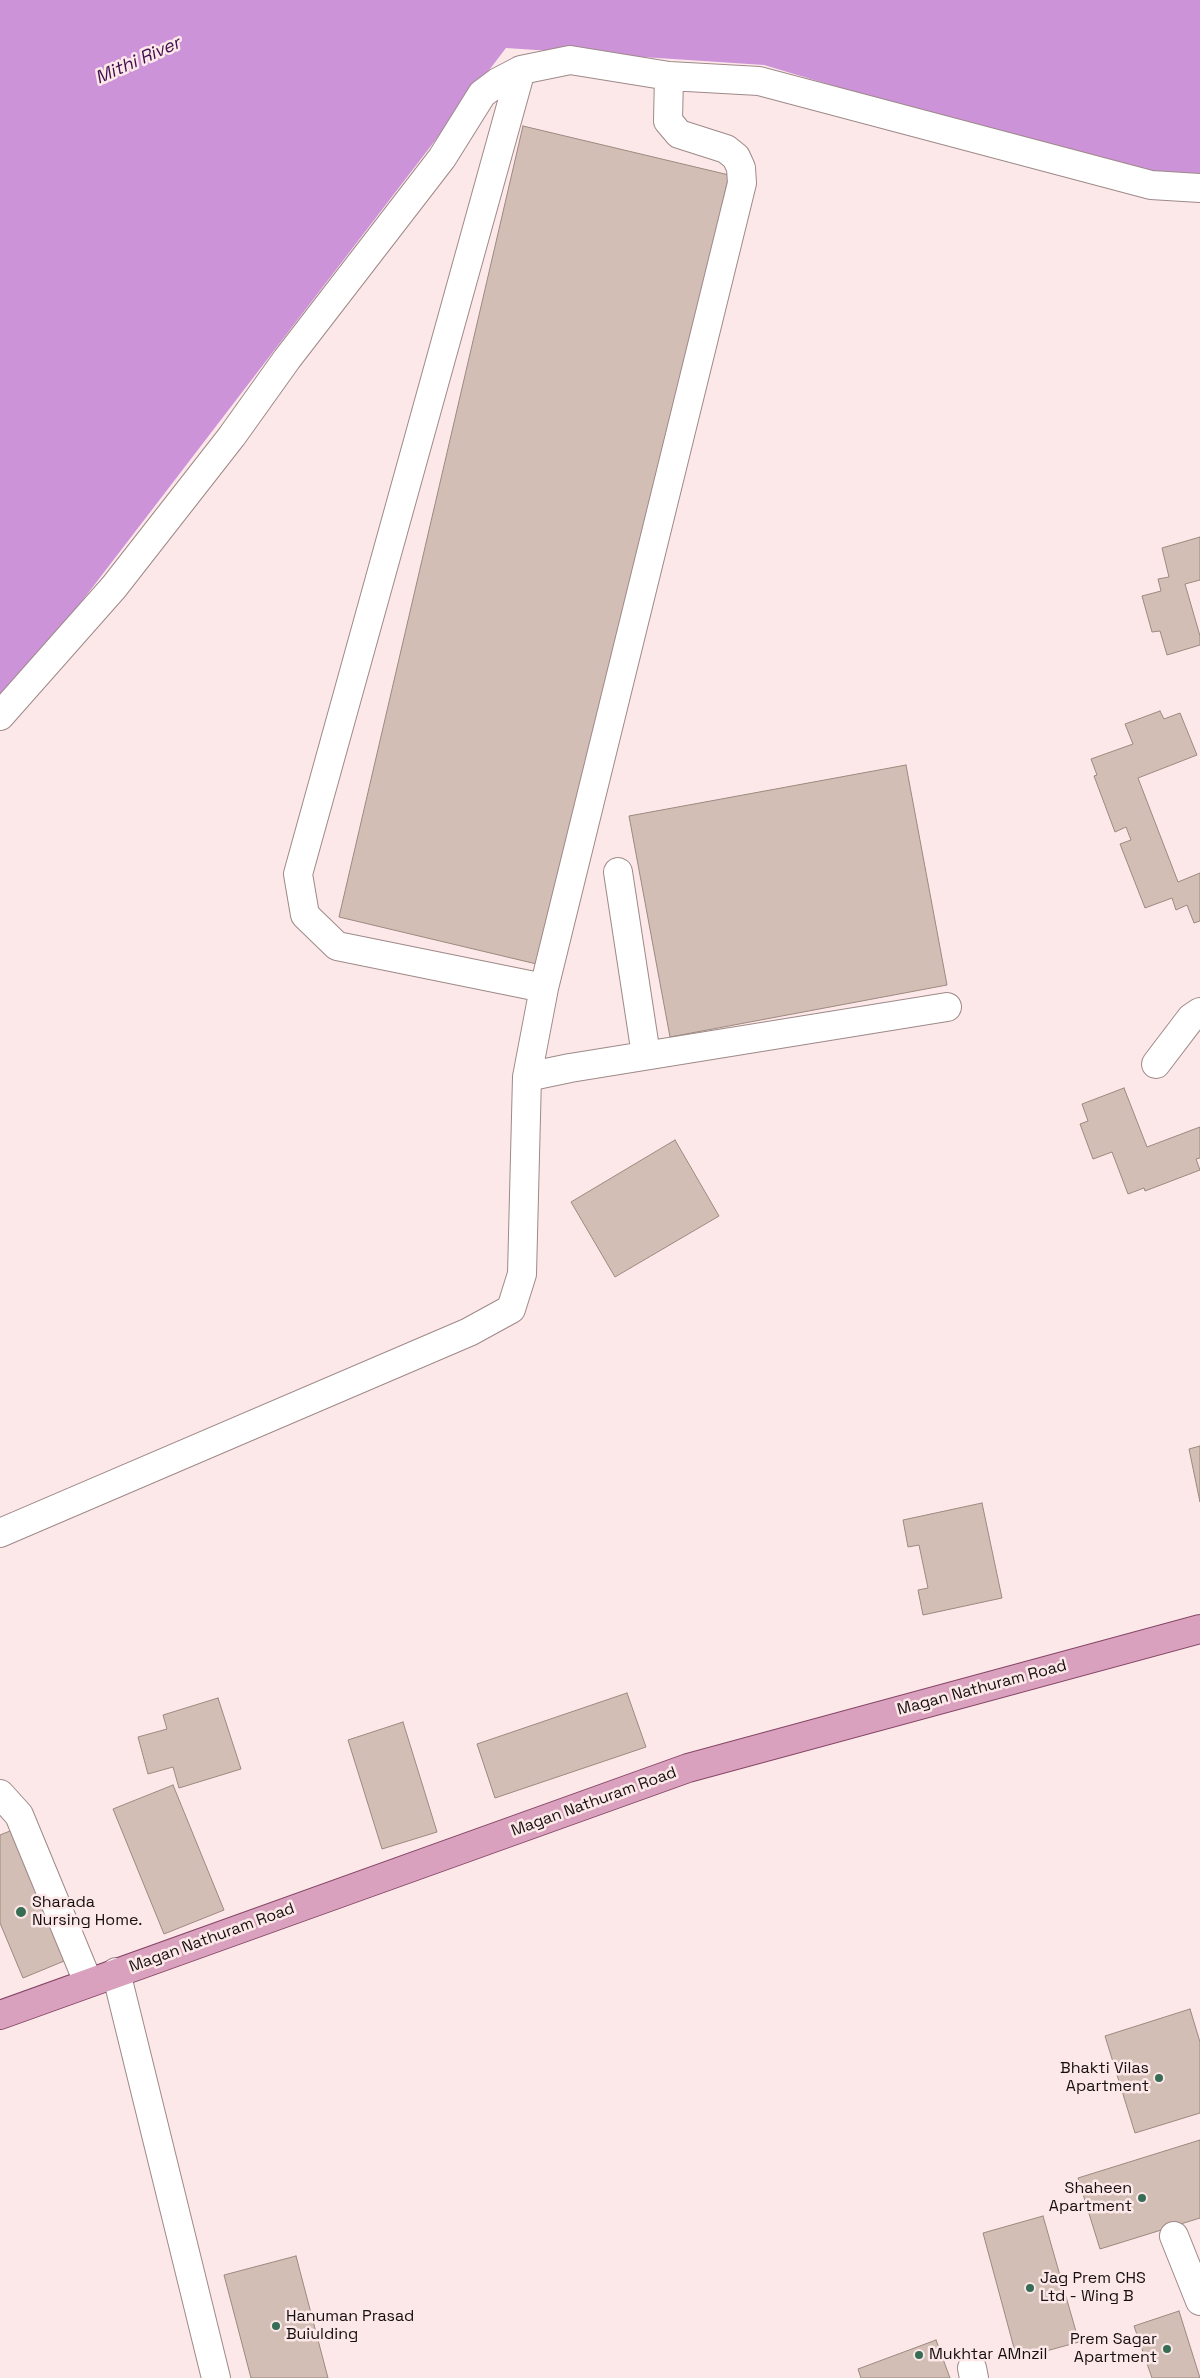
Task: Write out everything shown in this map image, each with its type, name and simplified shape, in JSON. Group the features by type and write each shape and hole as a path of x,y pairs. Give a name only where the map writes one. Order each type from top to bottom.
{"main road":[{"name":"Magan Nathuram Road","path":"0,2015 688,1768 1200,1630"}],"street":[{"path":"0,716 114,587 232,436 286,359 442,158 482,94 498,82 521,70 570,60 669,76 759,81 1151,184 1200,188"},
{"path":"521,70 298,874 305,915 338,946 544,988"},
{"path":"0,1533 460,1336 511,1309 522,1274 527,1077 544,988 742,183 738,163 726,149 679,134 668,121 669,76"},
{"path":"618,872 646,1056"},
{"path":"527,1077 570,1068 947,1007"},
{"path":"1156,1064 1191,1018 1200,1012"},
{"path":"0,1794 19,1815 88,1982"},
{"path":"116,1972 216,2378"},
{"path":"1174,2236 1200,2301"}],"water":[{"name":"Mithi River","path":"0,0 1200,0 1200,180 1085,161 764,65 506,48 36,661 0,699"}],"building":[{"path":"523,126 729,175 545,966 339,917"},
{"path":"1200,537 1200,580 1185,584 1200,636 1200,645 1167,655 1160,631 1152,632 1142,596 1161,591 1158,579 1169,577 1162,548"},
{"path":"1160,711 1164,719 1180,713 1197,755 1138,778 1178,882 1200,873 1200,921 1194,923 1187,905 1176,910 1172,898 1145,908 1120,844 1131,840 1126,827 1115,832 1094,776 1097,775 1091,759 1133,744 1125,724"},
{"path":"906,765 947,985 670,1037 629,816"},
{"path":"1124,1088 1147,1147 1200,1127 1200,1158 1196,1159 1200,1170 1145,1191 1144,1188 1128,1194 1112,1152 1093,1159 1080,1124 1088,1121 1082,1104"},
{"path":"675,1140 719,1216 615,1277 571,1202"},
{"path":"1200,1446 1200,1502 1189,1449"},
{"path":"982,1503 1002,1598 923,1615 918,1590 928,1588 919,1545 908,1547 903,1520"},
{"path":"627,1693 646,1747 495,1798 477,1744"},
{"path":"218,1698 241,1769 179,1788 173,1767 148,1774 138,1737 167,1729 163,1715"},
{"path":"403,1722 437,1832 382,1849 348,1740"},
{"path":"173,1785 224,1910 164,1934 113,1809"},
{"path":"15,1829 69,1959 23,1978 0,1923 0,1835"},
{"name":"Bhakti Vilas Apartment","path":"1190,2009 1200,2042 1200,2113 1135,2133 1105,2036"},
{"name":"Shaheen Apartment","path":"1200,2140 1200,2218 1100,2249 1078,2178"},
{"name":"Jag Prem CHS Ltd - Wing B","path":"1043,2216 1079,2342 1017,2359 983,2233"},
{"name":"Hanuman Prasad Buiulding","path":"296,2256 328,2378 251,2378 224,2275"},
{"name":"Prem Sagar Apartment","path":"1179,2311 1200,2378 1152,2378 1134,2326"},
{"name":"Mukhtar AMnzil","path":"936,2340 950,2378 861,2378 858,2369"}],"place":[{"name":"Sharada Nursing Home.","path":"21,1912"},
{"name":"Bhakti Vilas Apartment","path":"1159,2078"},
{"name":"Shaheen Apartment","path":"1142,2198"},
{"name":"Jag Prem CHS Ltd - Wing B","path":"1030,2288"},
{"name":"Hanuman Prasad Buiulding","path":"276,2326"},
{"name":"Prem Sagar Apartment","path":"1167,2349"},
{"name":"Mukhtar AMnzil","path":"919,2355"}]}
